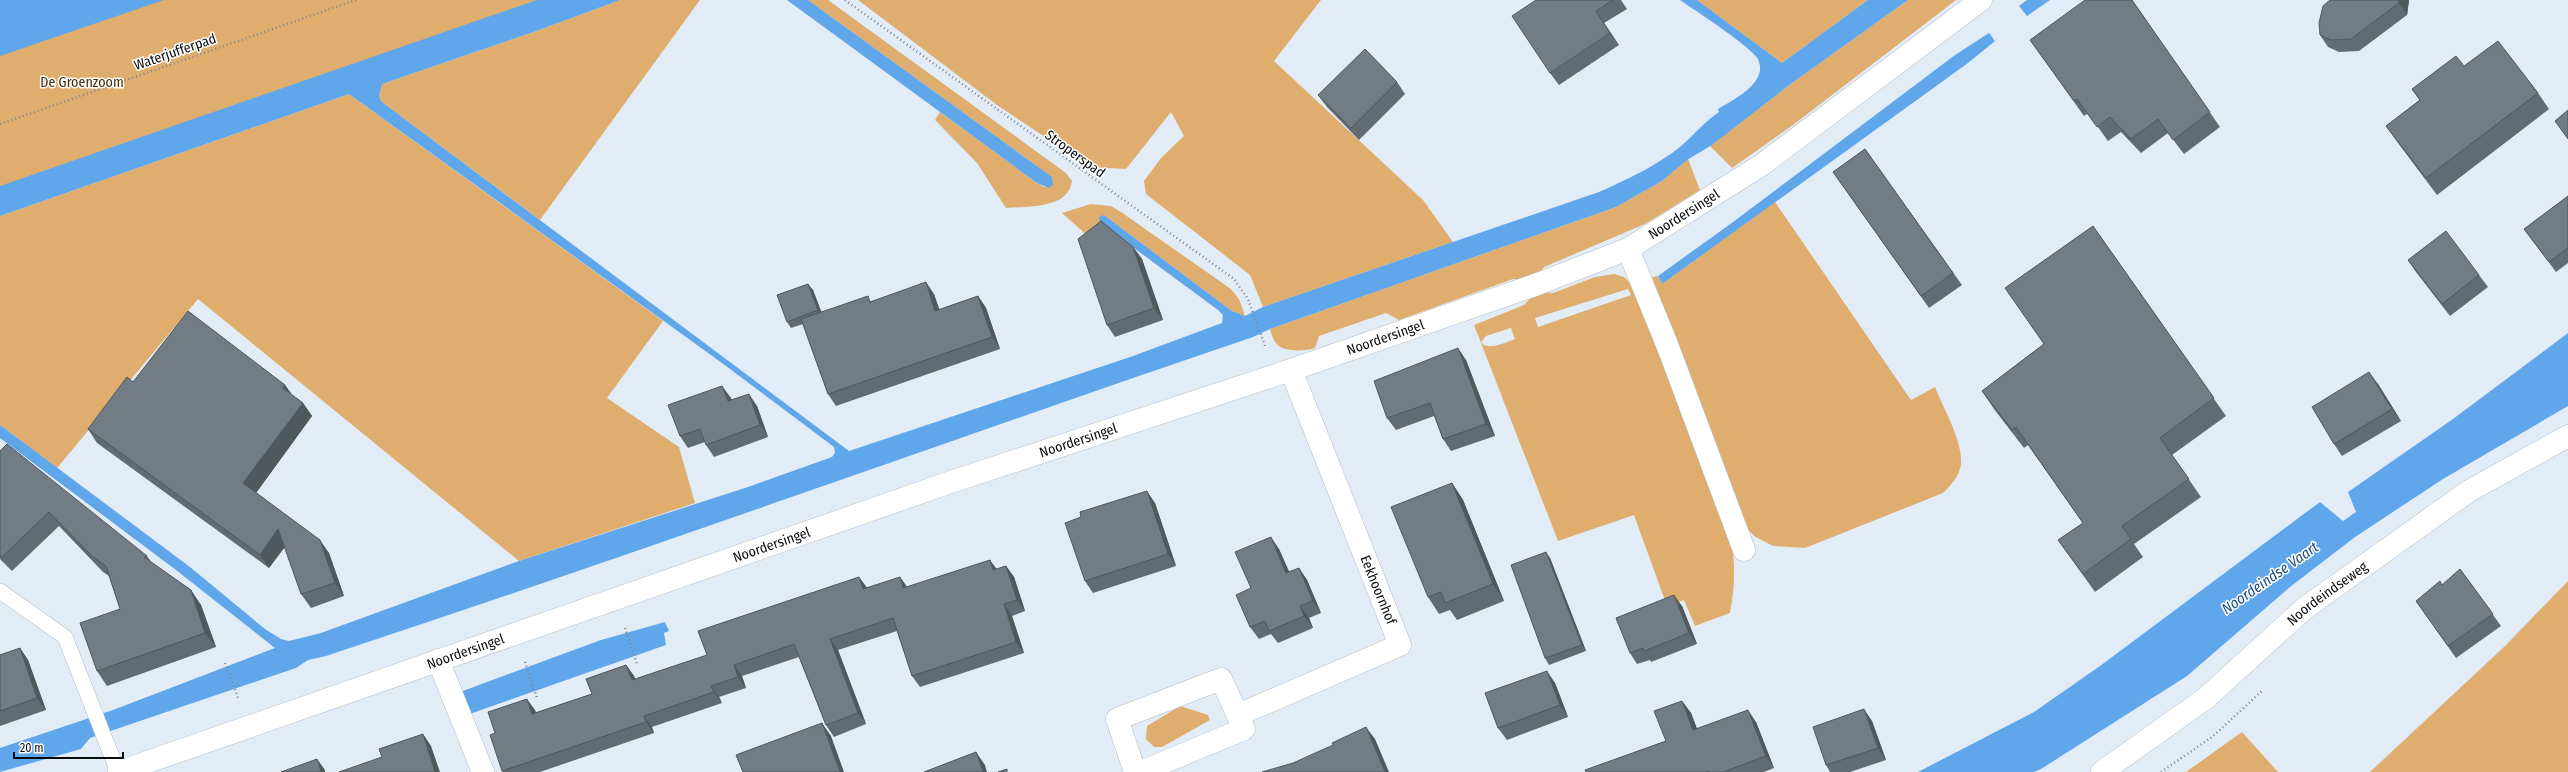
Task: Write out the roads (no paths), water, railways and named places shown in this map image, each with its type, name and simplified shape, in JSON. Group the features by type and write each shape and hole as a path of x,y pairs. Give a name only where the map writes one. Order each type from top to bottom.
{"street":[{"name":"Noordersingel","path":"119,772 951,482 1291,370 1535,285 1628,249 1763,164 1981,0"},
{"path":"1628,249 1668,347 1744,550"},
{"name":"Eekhoornhof","path":"1238,715 1400,645 1291,370"},
{"name":"Noordeindseweg","path":"2102,772 2206,698 2305,608 2469,491 2568,436"},
{"path":"438,660 483,772"},
{"path":"1135,772 1117,719 1221,679 1244,729 1141,772"}],"lane":[{"path":"0,591 65,637 119,772"}],"water":[{"path":"0,0 164,0 0,56"},
{"path":"537,0 620,0 539,30 382,84 379,97 382,102 849,451 1133,356 1222,323 1223,315 1218,310 1100,223 1099,217 1104,215 1232,311 1245,316 1263,307 1599,192 1641,172 1671,154 1719,112 1718,109 1747,90 1756,80 1760,72 1758,59 1753,53 1722,29 1680,0 1697,0 1782,63 1868,0 1908,0 1792,83 1712,145 1687,160 1662,181 1616,207 1270,329 1253,337 674,538 326,656 308,660 296,668 90,738 81,749 0,772 0,748 113,710 275,648 176,570 0,438 0,425 190,567 265,629 281,639 289,641 321,633 519,561 748,487 832,457 835,453 834,447 722,363 349,94 0,216 0,186"},
{"path":"787,0 808,0 1052,177 1053,185 1049,188 1037,183"},
{"path":"2027,0 2050,0 2027,16 2019,6"},
{"path":"1989,33 1995,41 1968,63 1662,284 1658,276 1729,225 1955,55"},
{"name":"Noordeindse Vaart","path":"2568,333 2568,406 2443,479 2355,537 2290,587 2187,676 2034,772 1918,772 2034,712 2100,666 2320,502 2343,521 2356,512 2348,492 2453,419"},
{"path":"665,622 669,631 664,633 666,645 467,715 460,692 601,640"}],"park label":[{"name":"De Groenzoom","path":"82,82"}]}
